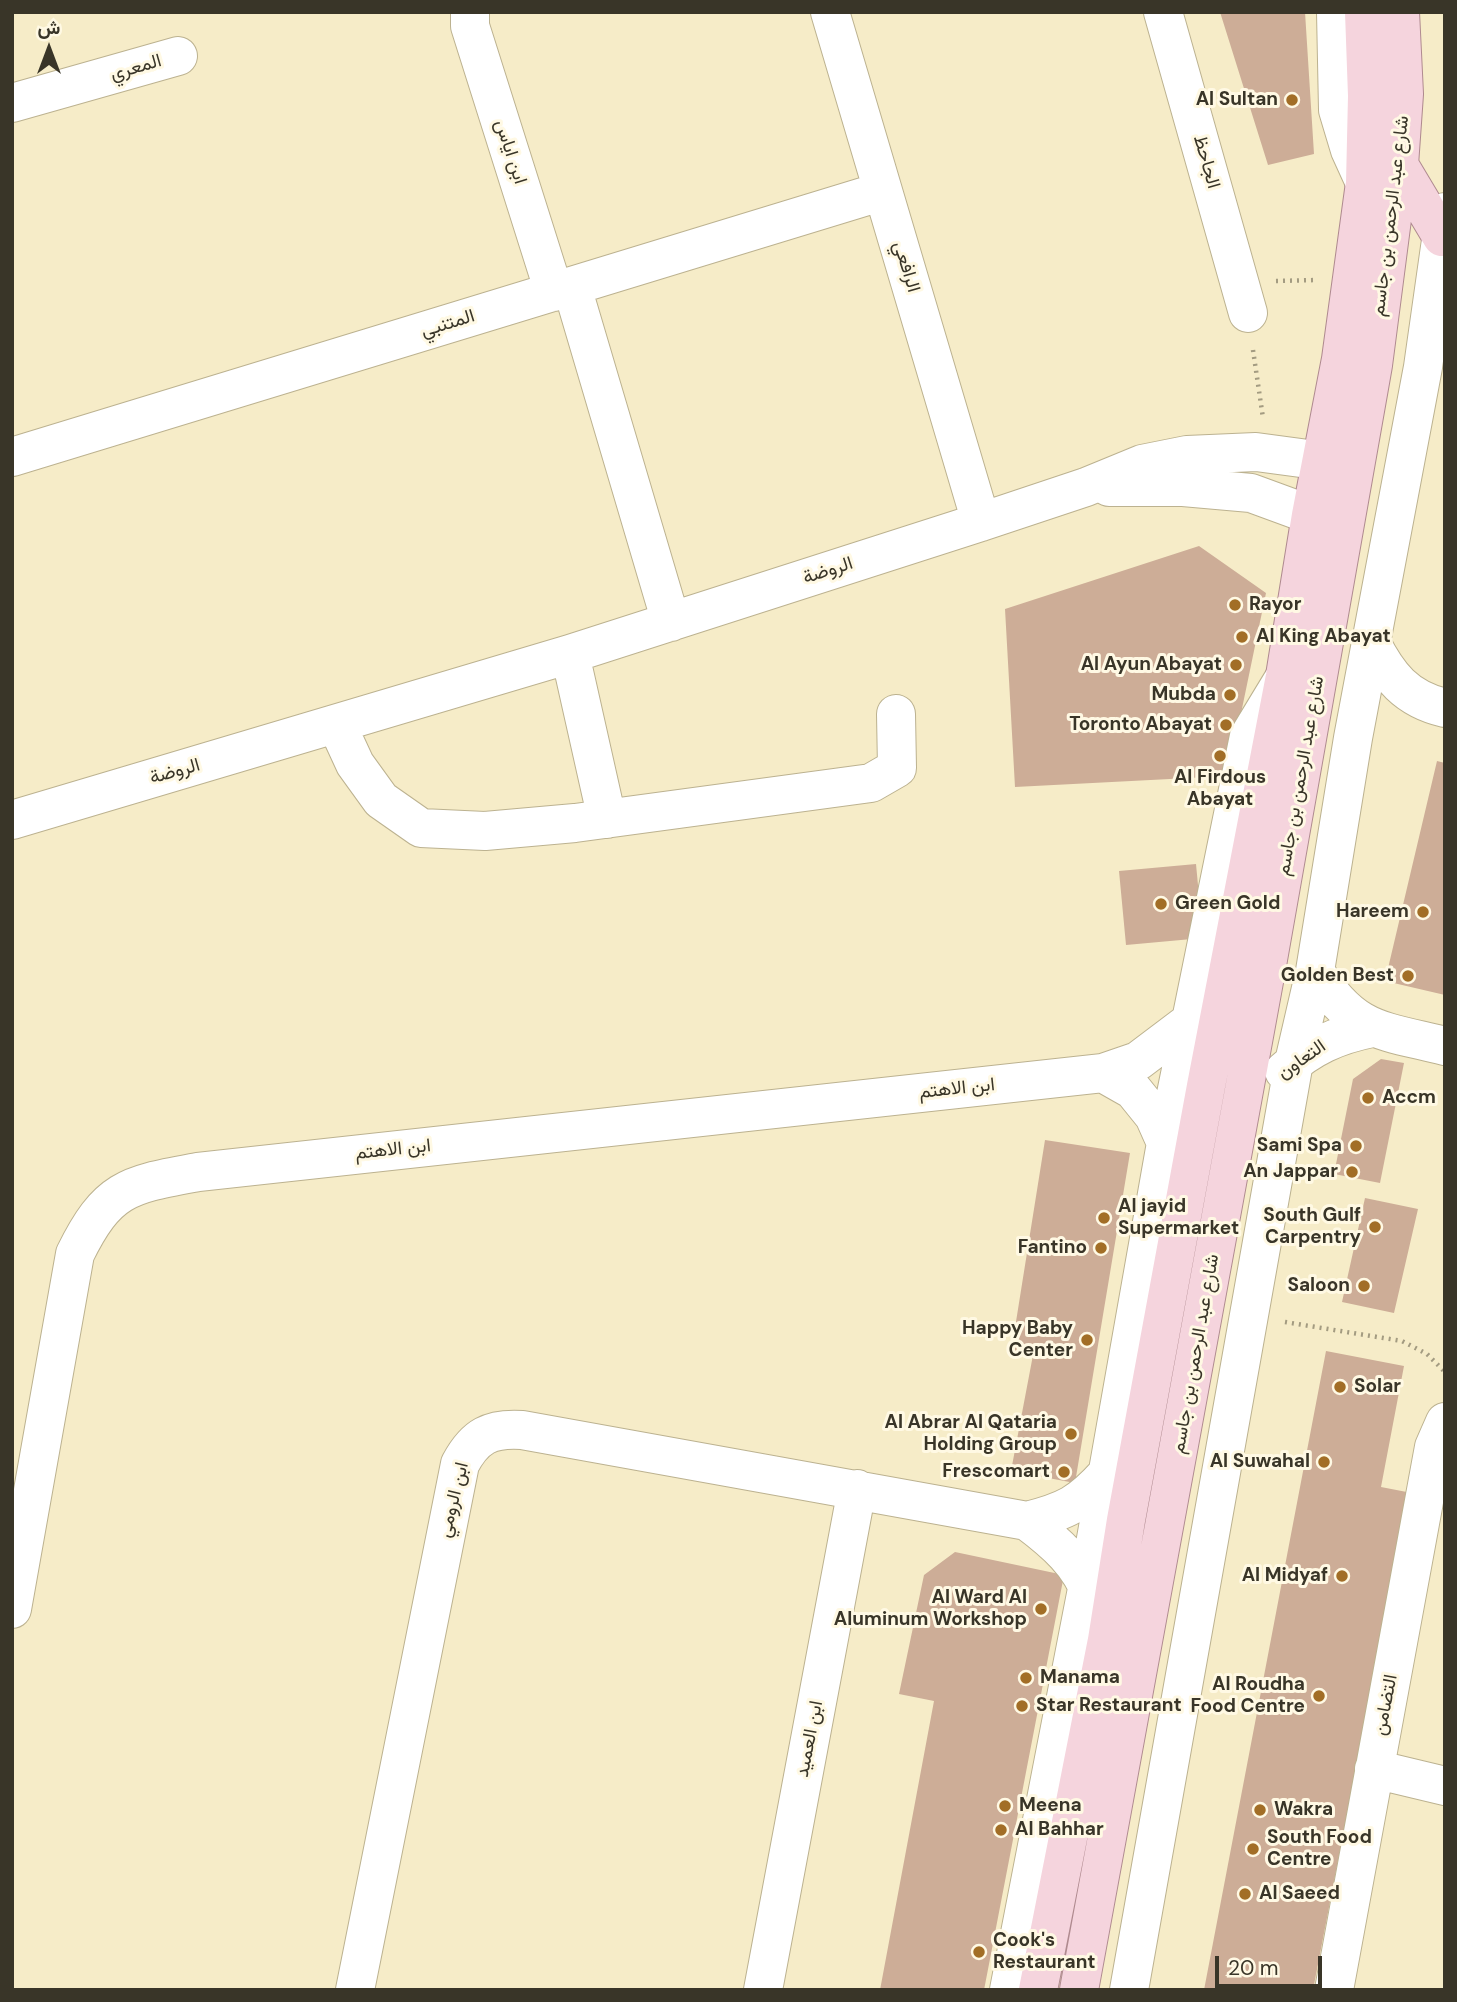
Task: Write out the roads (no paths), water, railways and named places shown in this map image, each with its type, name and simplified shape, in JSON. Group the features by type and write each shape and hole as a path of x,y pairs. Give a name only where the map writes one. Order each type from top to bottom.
{"main road":[{"name":"شارع عبد الرحمن بن جاسم","path":"1339,462 1340,359 1352,279 1387,179 1367,96 1364,12"},
{"name":"شارع عبد الرحمن بن جاسم","path":"1079,1990 1241,1109 1301,680 1328,522 1339,462 1373,365 1387,179 1404,94 1400,12"},
{"path":"1387,179 1443,225"},
{"name":"شارع عبد الرحمن بن جاسم","path":"1038,1990 1107,1640 1128,1507 1206,1086 1301,680"}],"street":[{"name":"ابن اياس","path":"470,12 470,26 563,289 671,622"},
{"name":"الرافعي","path":"830,12 981,522"},
{"name":"الجاحظ","path":"1163,12 1244,297"},
{"name":"شارع عبد الرحمن بن جاسم","path":"1336,12 1338,110 1350,150 1387,179"},
{"name":"المعري","path":"12,103 178,56"},
{"name":"المتنبي","path":"12,457 883,191"},
{"path":"1129,1990 1294,1062 1315,971 1353,738 1411,426 1439,324 1443,225"},
{"path":"1411,426 1434,401 1445,394"},
{"name":"الروضة","path":"12,820 570,654 981,522 1143,464 1187,455 1268,453 1339,462"},
{"name":"الروضة","path":"1086,486 1183,487 1251,493 1328,522"},
{"path":"1371,642 1384,667 1403,688 1436,706"},
{"path":"570,654 607,819"},
{"name":"شارع عبد الرحمن بن جاسم","path":"1009,1990 1088,1584 1166,1143 1249,736 1301,680"},
{"path":"1353,738 1374,719 1399,708 1436,706"},
{"path":"337,725 355,764 381,800 421,828 485,831 607,819 871,783 897,768 896,714"},
{"name":"التعاون","path":"1315,971 1329,994 1349,1013 1371,1028 1445,1045"},
{"name":"ابن الاهتم","path":"12,1609 75,1254 90,1225 113,1197 147,1181 198,1172 1103,1073 1138,1061 1191,1020"},
{"name":"التعاون","path":"1241,1109 1294,1062 1319,1045 1341,1035 1371,1028"},
{"path":"1103,1073 1133,1090 1154,1116 1166,1143"},
{"name":"التضامن","path":"1334,1990 1434,1447 1445,1422"},
{"name":"ابن الرومي","path":"355,1990 460,1464 469,1447 486,1434 504,1429 522,1430 1027,1521 1054,1540 1075,1564 1088,1584 1107,1640"},
{"name":"ابن الرومي","path":"1027,1521 1059,1513 1086,1497 1107,1475"},
{"name":"ابن العميد","path":"763,1990 857,1489"},
{"path":"1374,1769 1445,1786"},
{"path":"1090,1934 1110,1990"}],"place":[{"name":"Al Sultan","path":"1292,100"},
{"name":"Rayor","path":"1235,605"},
{"name":"Al King Abayat","path":"1242,637"},
{"name":"Al Ayun Abayat","path":"1236,665"},
{"name":"Mubda","path":"1230,695"},
{"name":"Toronto Abayat","path":"1226,725"},
{"name":"Al Firdous Abayat","path":"1220,756"},
{"name":"Green Gold","path":"1161,904"},
{"name":"Hareem","path":"1423,912"},
{"name":"Golden Best","path":"1408,976"},
{"name":"Accm","path":"1368,1098"},
{"name":"Sami Spa","path":"1356,1146"},
{"name":"An Jappar","path":"1352,1172"},
{"name":"Al jayid Supermarket","path":"1104,1218"},
{"name":"South Gulf Carpentry","path":"1375,1227"},
{"name":"Fantino","path":"1101,1248"},
{"name":"Saloon","path":"1364,1286"},
{"name":"Happy Baby Center","path":"1087,1340"},
{"name":"Solar","path":"1340,1387"},
{"name":"Al Abrar Al Qataria Holding Group","path":"1071,1434"},
{"name":"Al Suwahal","path":"1324,1462"},
{"name":"Frescomart","path":"1064,1472"},
{"name":"Al Midyaf","path":"1342,1576"},
{"name":"Al Ward Al Aluminum Workshop","path":"1041,1609"},
{"name":"Manama","path":"1026,1678"},
{"name":"Al Roudha Food Centre","path":"1319,1696"},
{"name":"Star Restaurant","path":"1022,1706"},
{"name":"Meena","path":"1005,1806"},
{"name":"Wakra","path":"1260,1810"},
{"name":"Al Bahhar","path":"1001,1830"},
{"name":"South Food Centre","path":"1253,1849"},
{"name":"Al Saeed","path":"1245,1894"},
{"name":"Cook's Restaurant","path":"979,1952"}]}
